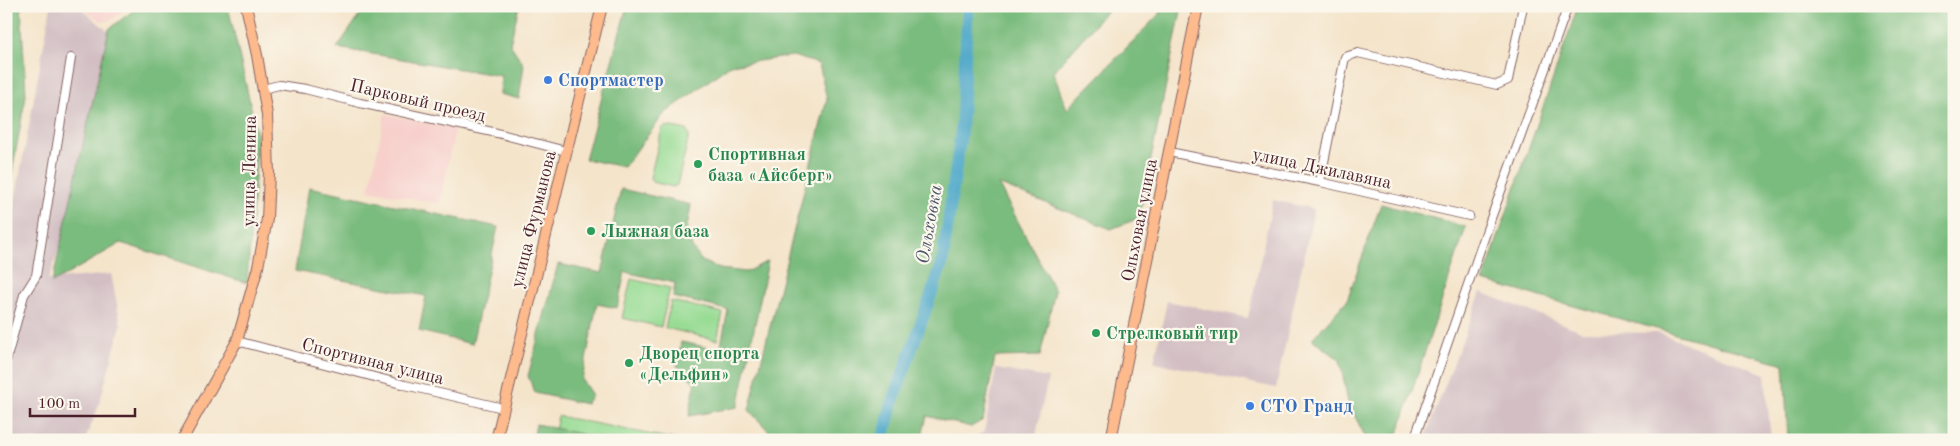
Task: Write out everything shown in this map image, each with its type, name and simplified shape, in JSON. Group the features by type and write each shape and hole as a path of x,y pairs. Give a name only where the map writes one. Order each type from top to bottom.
{"main road":[{"name":"улица Ленина","path":"182,440 237,341 258,267 267,219 269,173 268,125 264,89 246,6"},
{"name":"улица Фурманова","path":"496,440 602,6"},
{"name":"Ольховая улица","path":"1111,440 1198,6"}],"street":[{"path":"1320,182 1345,57 1358,53 1497,85 1508,80 1523,6"},
{"path":"1414,440 1493,211 1568,6"},
{"path":"6,362 24,295 36,276 71,58"},
{"name":"Парковый проезд","path":"264,89 279,85 305,89 497,133 566,152"},
{"name":"улица Джилавяна","path":"1169,152 1320,182 1469,216"},
{"name":"Спортивная улица","path":"237,341 405,385 503,408"}],"shaded area":[{"path":"51,6 78,6 113,35 75,205 48,280 111,274 121,325 98,408 85,440 6,440 6,249"},
{"path":"77,6 128,6 114,19 103,22"},
{"path":"385,114 455,128 440,204 369,190"},
{"path":"1273,200 1314,209 1276,388 1154,362 1167,301 1248,318"},
{"path":"1481,292 1583,332 1659,333 1765,374 1771,440 1424,440"},
{"path":"996,369 1048,378 1035,440 969,440 984,432"}],"green space":[{"path":"6,6 21,6 26,95 6,205"},
{"path":"139,6 228,6 258,138 247,283 121,243 52,283 109,29"},
{"path":"366,6 519,6 510,44 524,65 519,99 500,94 501,76 337,48"},
{"path":"627,6 1111,6 1053,72 1067,109 1167,6 1182,6 1139,218 1111,229 998,184 1055,291 1040,356 995,357 983,420 971,427 927,416 921,440 777,440 749,410 827,99 819,64 793,56 730,65 664,114 624,167 585,159"},
{"path":"1578,6 1954,6 1954,440 1788,440 1784,364 1483,281"},
{"path":"666,126 687,130 689,136 677,185 673,187 652,182 650,178 662,129"},
{"path":"309,187 498,227 472,344 419,331 426,296 295,271"},
{"path":"621,189 691,205 686,232 693,249 702,261 720,269 746,272 768,261 738,407 689,416 695,383 677,366 681,342 720,350 728,310 673,297 675,283 625,272 617,308 597,304 582,380 592,395 586,404 535,393 528,376 558,264 602,273"},
{"path":"1381,204 1466,227 1396,440 1367,440 1348,403 1340,360 1312,339 1347,300"},
{"path":"631,279 670,288 661,327 622,318"},
{"path":"671,301 723,313 717,340 665,328"},
{"path":"558,416 678,440 553,440"},
{"path":"536,424 608,440 533,440"}],"waterway":[{"name":"Ольховка","path":"883,440 891,407 942,264 961,132 968,6"}],"place":[{"name":"Спортмастер","path":"548,80"},
{"name":"Спортивная база «Айсберг»","path":"698,164"},
{"name":"Лыжная база","path":"591,231"},
{"name":"Стрелковый тир","path":"1096,333"},
{"name":"Дворец спорта «Дельфин»","path":"629,363"},
{"name":"СТО Гранд","path":"1250,406"}]}
